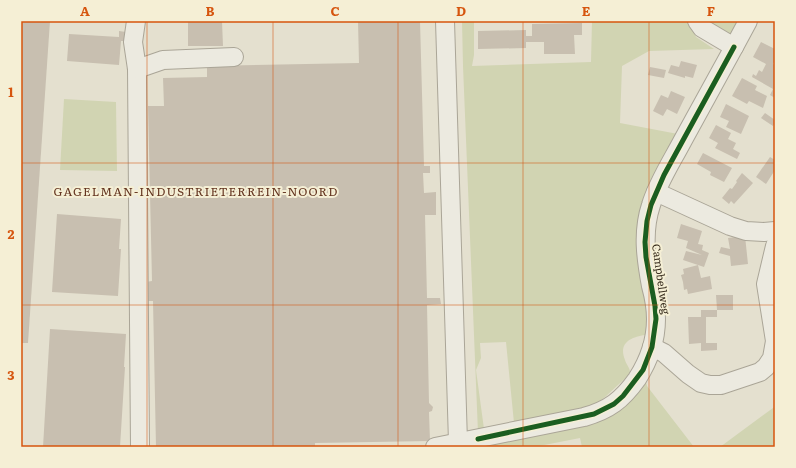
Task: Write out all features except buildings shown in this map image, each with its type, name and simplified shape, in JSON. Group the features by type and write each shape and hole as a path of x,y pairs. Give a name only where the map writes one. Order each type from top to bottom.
{"street":[{"path":"136,21 133,42 137,69 140,447"},
{"path":"137,69 142,41 140,21"},
{"path":"445,21 458,442"},
{"path":"697,21 702,28 734,47"},
{"name":"Campbellweg","path":"435,447 584,417 609,407 623,396 630,388 643,370 652,347 656,319 646,257 645,232 651,205 664,175 748,21"},
{"path":"137,69 163,60 234,57"},
{"path":"656,192 730,226 746,231 775,231"},
{"path":"652,347 664,353 688,374 710,386 721,385 760,372 766,367 772,358 775,341 766,284 775,246"}],"green space":[{"path":"462,21 474,21 474,55 472,66 591,62 592,21 689,21 696,37 714,49 649,51 622,66 620,123 678,134 650,193 651,314 645,335 631,339 627,342 623,349 623,354 630,370 629,374 605,397 591,406 563,414 514,423 506,342 480,343 481,358 476,370 484,429 478,433 463,66"},
{"path":"706,21 740,21 731,37"},
{"path":"64,99 116,102 117,171 60,170"},
{"path":"645,378 647,386 694,447 582,447 580,438 534,447 481,447 480,444 595,421"},
{"path":"775,406 775,447 720,447 773,408"}],"cycle path":[{"path":"478,439 594,414 614,404 623,396 643,370 652,347 656,319 645,242 647,221 651,205 664,175 734,47"}],"district":[{"name":"GAGELMAN-INDUSTRIETERREIN-NOORD","path":"196,192"}]}
